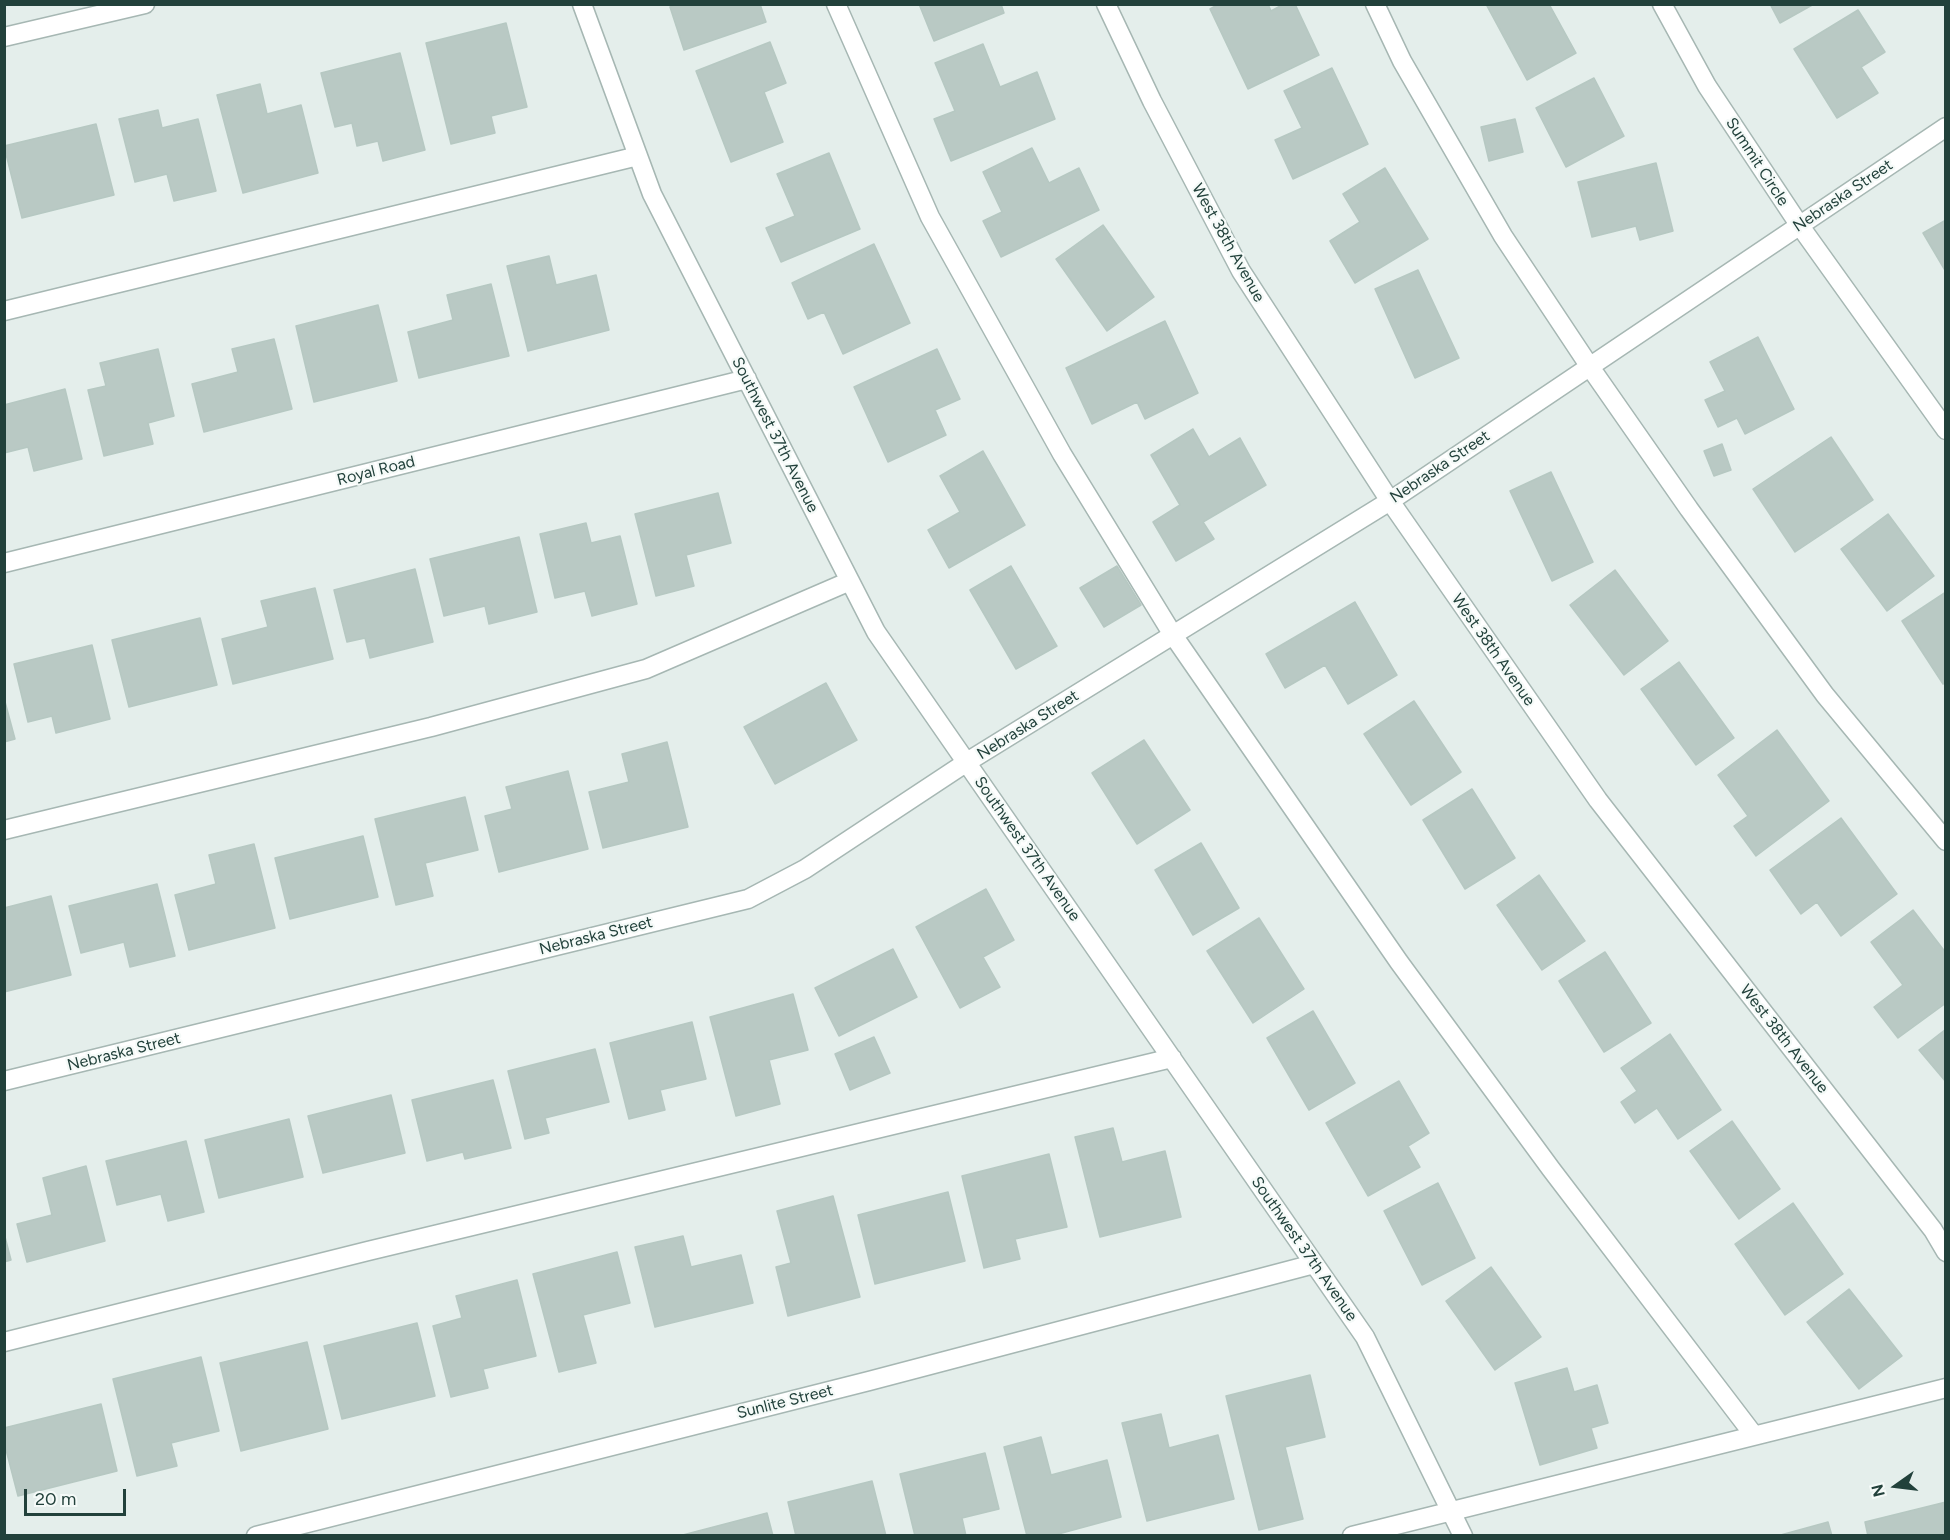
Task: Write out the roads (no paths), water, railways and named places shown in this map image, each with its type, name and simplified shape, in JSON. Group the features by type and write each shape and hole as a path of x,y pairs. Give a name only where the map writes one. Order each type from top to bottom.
{"street":[{"path":"4,37 145,4"},
{"name":"Southwest 37th Avenue","path":"582,4 652,194 876,632 1365,1338 1463,1536"},
{"path":"836,4 930,217 1062,454 1173,635 1399,962 1551,1169 1753,1434"},
{"name":"West 38th Avenue","path":"1106,4 1152,101 1241,271 1390,501 1598,800 1934,1230 1946,1252"},
{"path":"1375,4 1402,61 1503,236 1590,367 1689,509 1825,695 1946,841"},
{"name":"Summit Circle","path":"1662,4 1707,86 1800,226 1946,430"},
{"name":"Nebraska Street","path":"4,1081 748,899 805,869 967,762 1390,501 1946,127"},
{"path":"4,312 638,156"},
{"name":"Royal Road","path":"4,563 747,379"},
{"path":"4,831 432,727 646,669 850,581"},
{"path":"4,1342 380,1248 1172,1058"},
{"name":"Sunlite Street","path":"256,1536 869,1381 1314,1264"},
{"path":"1352,1536 1753,1434 1946,1388"}]}
